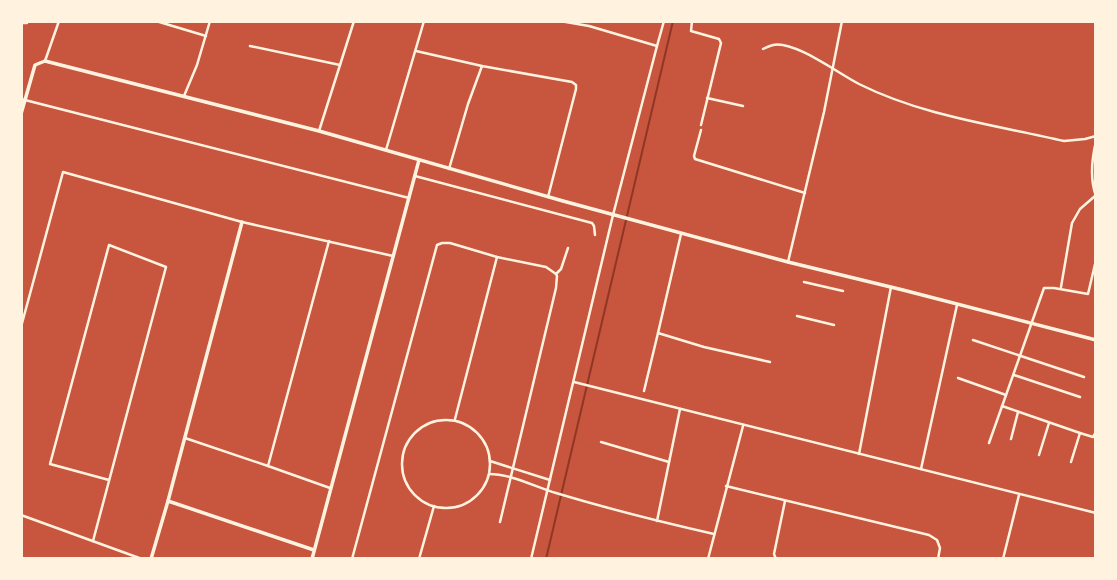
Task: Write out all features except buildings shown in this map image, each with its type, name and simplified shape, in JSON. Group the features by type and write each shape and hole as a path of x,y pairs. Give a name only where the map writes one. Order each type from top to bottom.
{"main road":[{"path":"21,114 23,99 35,65 45,61 319,131 681,234 1096,340"},
{"path":"312,559 419,160"},
{"path":"151,559 242,222"},
{"path":"168,501 314,550"}],"street":[{"path":"21,23 28,21"},
{"path":"45,61 59,21"},
{"path":"156,21 206,36"},
{"path":"184,96 197,65 210,21"},
{"path":"319,131 354,21"},
{"path":"386,150 424,21"},
{"path":"560,21 589,26 657,46"},
{"path":"589,26 590,21"},
{"path":"540,559 531,558 613,215 664,21"},
{"path":"692,21 691,31 719,39 721,43 701,125"},
{"path":"788,262 806,193 842,21"},
{"path":"763,49 778,44 792,47 862,86 934,113 1064,141 1096,136"},
{"path":"250,46 341,65"},
{"path":"416,51 572,82 576,85 548,197"},
{"path":"449,169 482,66"},
{"path":"707,98 743,106"},
{"path":"23,99 409,198"},
{"path":"701,130 695,159 806,193"},
{"path":"1061,289 1072,223 1080,209 1096,196 1093,172 1096,141"},
{"path":"21,327 62,172 242,222 393,256"},
{"path":"415,176 592,223 595,235"},
{"path":"644,391 681,234"},
{"path":"268,466 329,242"},
{"path":"352,559 437,245 442,243 547,267 557,276 500,522"},
{"path":"93,541 166,267 109,245 50,464 109,480"},
{"path":"556,274 562,269 568,248"},
{"path":"454,421 497,257"},
{"path":"1088,294 1096,260"},
{"path":"804,282 843,291"},
{"path":"859,454 891,287"},
{"path":"989,443 1044,288 1096,296"},
{"path":"921,469 957,305"},
{"path":"797,316 834,325"},
{"path":"658,333 770,362"},
{"path":"973,340 1084,377"},
{"path":"1013,374 1080,397"},
{"path":"958,378 1006,395"},
{"path":"574,382 1096,513"},
{"path":"1002,406 1093,437 1096,432"},
{"path":"657,522 680,409"},
{"path":"1011,439 1018,412"},
{"path":"439,421 454,421 467,425 478,433 486,444 490,461 489,474 482,490 472,500 447,508 421,500 411,490 404,477 402,462 414,435 425,425 439,421"},
{"path":"1039,455 1049,423"},
{"path":"708,559 743,426"},
{"path":"1071,462 1080,433"},
{"path":"185,438 331,488"},
{"path":"601,442 669,462"},
{"path":"490,461 550,480"},
{"path":"489,474 510,477 548,491 657,522 714,534"},
{"path":"726,486 929,535 937,540 940,548 938,559"},
{"path":"1003,557 1019,495"},
{"path":"776,559 774,554 785,501"},
{"path":"419,559 434,506"},
{"path":"21,515 142,559"}],"waterway":[{"path":"546,559 673,21"}]}
